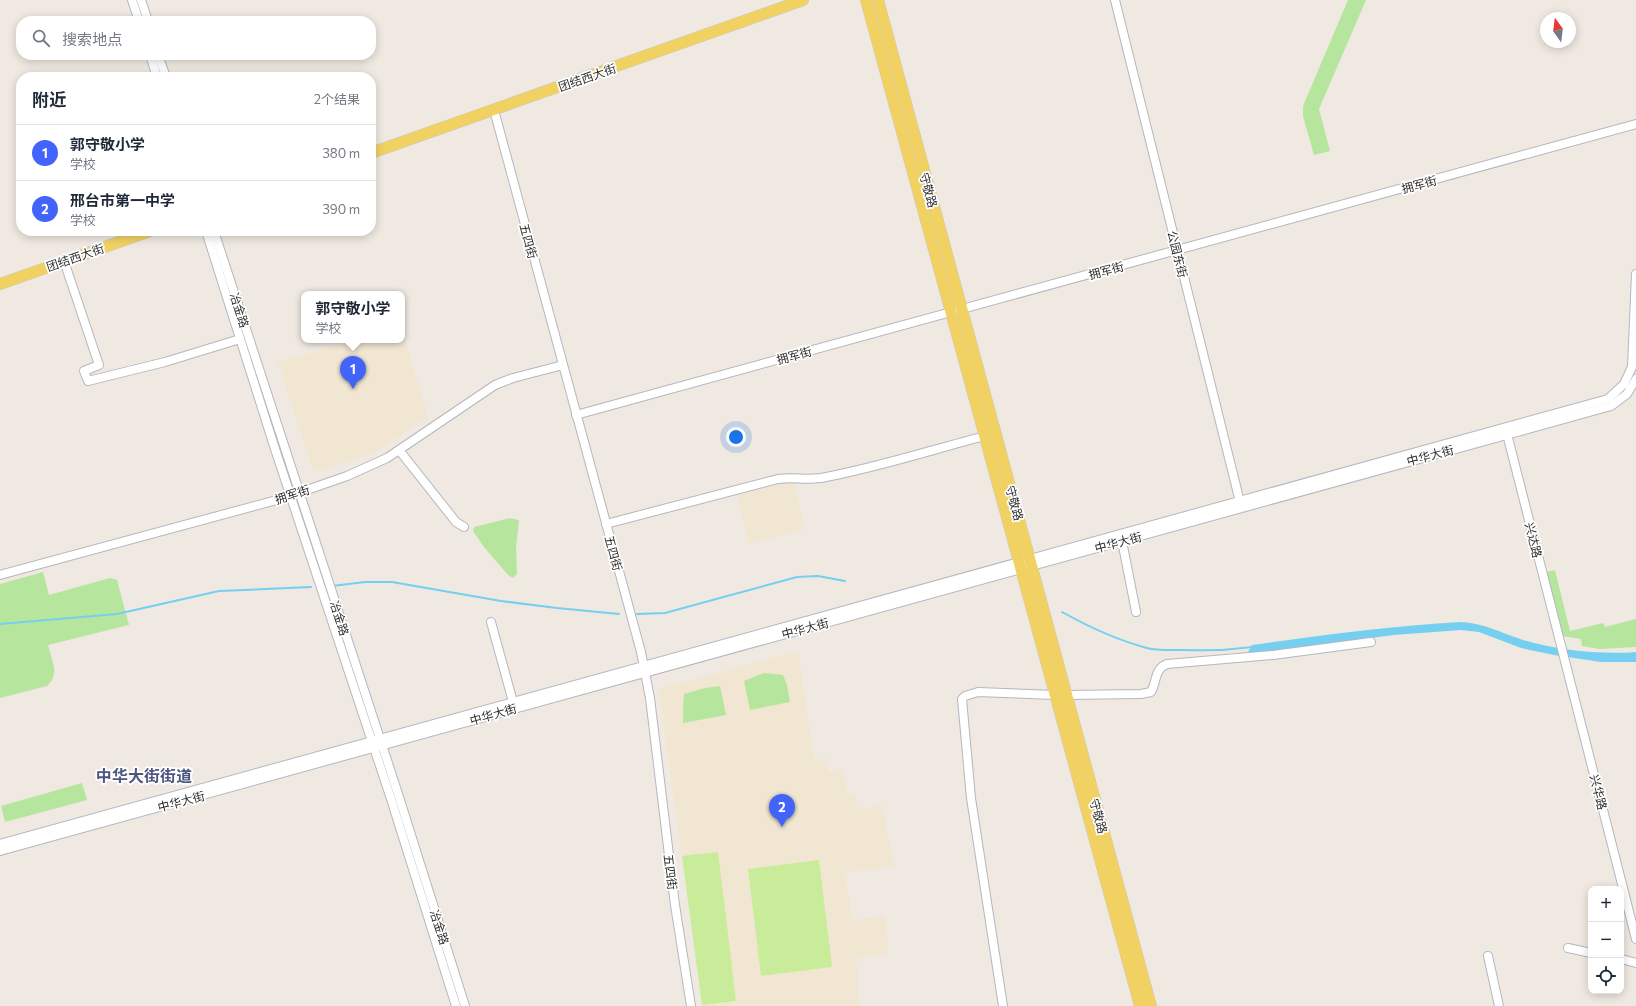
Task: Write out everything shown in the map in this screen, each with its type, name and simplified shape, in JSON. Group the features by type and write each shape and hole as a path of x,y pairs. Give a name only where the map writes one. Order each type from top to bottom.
{"main road":[{"name":"团结西大街","path":"376,144 783,0"},
{"name":"团结西大街","path":"376,151 803,0"},
{"name":"守敬路","path":"866,0 957,311 985,436 1067,695 1152,1006"},
{"name":"守敬路","path":"878,0 957,311 1026,564 1055,695 1140,1006"},
{"name":"团结西大街","path":"0,276 115,236"},
{"name":"团结西大街","path":"0,284 136,236"}],"street":[{"path":"132,0 137,16"},
{"path":"141,0 146,16"},
{"name":"公园东街","path":"1115,0 1240,504"},
{"path":"152,60 155,72"},
{"path":"160,60 164,72"},
{"name":"五四街","path":"494,110 644,669 650,698 675,905 691,1006"},
{"name":"拥军街","path":"576,415 1636,124"},
{"name":"冶金路","path":"208,236 240,339 381,742 465,1006"},
{"name":"冶金路","path":"216,236 372,744 456,1006"},
{"path":"64,261 99,365 84,371 88,381 165,362 240,339"},
{"path":"1610,402 1624,384 1632,366 1636,274"},
{"name":"拥军街","path":"0,575 294,494 370,466 387,458 495,385 513,378 563,365"},
{"path":"1610,402 1626,394 1636,379"},
{"name":"中华大街","path":"0,844 381,742 1610,402"},
{"name":"中华大街","path":"1026,564 1122,540 1240,504 1507,434 1610,402"},
{"name":"兴达路","path":"1507,434 1561,646"},
{"path":"606,524 778,479 790,477 803,480 821,478 869,467 985,436"},
{"path":"399,450 456,522 464,527"},
{"path":"1122,540 1136,612"},
{"path":"491,622 513,702"},
{"path":"1067,695 1141,694 1151,692 1154,687 1157,672 1161,666 1167,664 1273,655 1371,642"},
{"name":"兴华路","path":"1561,646 1636,939"},
{"name":"中华大街","path":"381,742 513,702 644,669"},
{"path":"1003,1006 971,798 962,699 965,696 978,692 1055,695"},
{"name":"中华大街","path":"0,850 372,744"},
{"path":"1568,948 1588,952"},
{"path":"1488,956 1500,1006"},
{"path":"1624,960 1636,963"}],"shaded area":[{"path":"405,341 428,417 374,453 314,472 278,362 347,343 405,343"},
{"path":"793,481 805,529 749,544 737,495"},
{"path":"798,651 814,760 827,758 828,772 843,770 847,795 854,794 858,810 882,805 894,866 844,873 853,920 885,916 889,954 856,957 859,1006 702,1006 659,689"}],"green space":[{"path":"1348,0 1366,0 1319,109 1330,151 1314,155 1303,116 1303,106"},
{"path":"510,518 519,521 516,547 517,574 513,578 508,575 484,547 473,531 474,527"},
{"path":"1555,570 1570,631 1603,623 1605,627 1636,619 1636,647 1599,649 1582,646 1581,639 1562,636 1546,572"},
{"path":"43,572 49,595 110,578 117,580 129,625 48,645 54,672 51,681 47,686 0,698 0,584"},
{"path":"764,673 783,675 787,685 790,702 750,710 744,681"},
{"path":"720,686 726,715 683,723 684,694 705,688"},
{"path":"82,783 87,800 5,822 1,806"},
{"path":"718,852 736,1001 702,1005 682,856"},
{"path":"819,860 832,967 761,976 748,869"}],"water":[{"path":"1461,622 1485,626 1523,640 1550,647 1609,653 1636,652 1636,662 1601,662 1554,655 1521,648 1479,632 1461,630 1394,635 1247,654 1252,645 1356,631"}],"waterway":[{"path":"637,614 665,613 797,577 818,576 845,581"},
{"path":"332,586 365,582 392,582 501,601 619,614"},
{"path":"0,624 117,614 219,591 311,587"},
{"path":"1062,612 1114,637 1151,649 1227,650 1253,647"}],"place":[{"name":"郭守敬小学","path":"353,389"},
{"name":"邢台市第一中学","path":"782,827"}],"district":[{"name":"中华大街街道","path":"144,775"}]}
